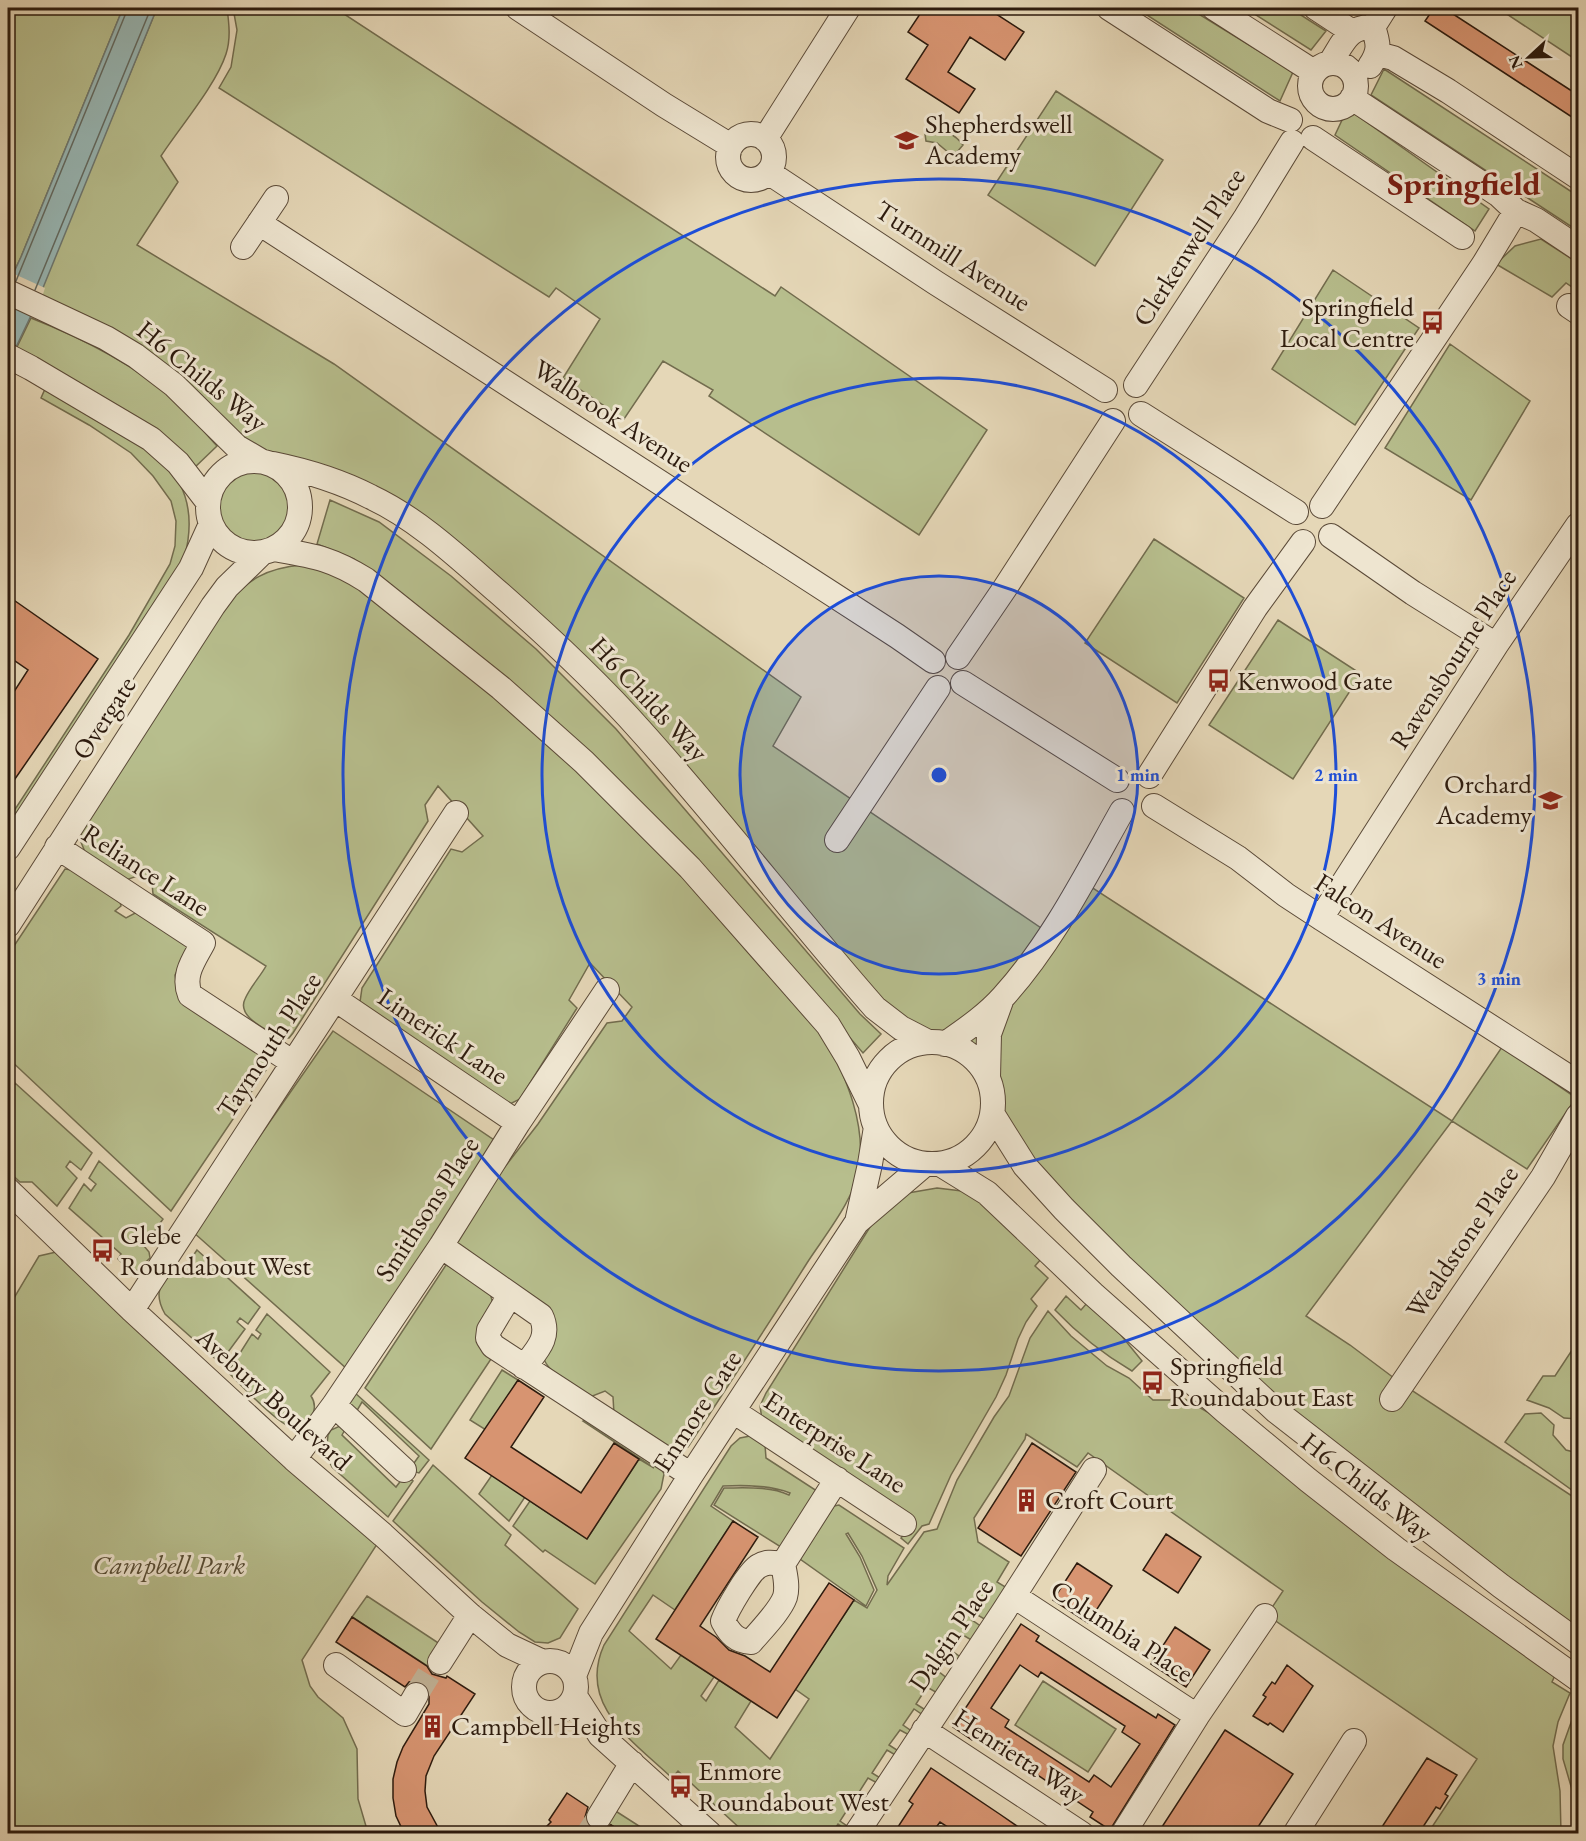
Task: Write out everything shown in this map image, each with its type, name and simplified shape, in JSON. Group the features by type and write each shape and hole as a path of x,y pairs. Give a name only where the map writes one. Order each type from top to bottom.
{"street":[{"path":"518,8 664,105 731,146"},
{"path":"765,139 848,8"},
{"path":"1109,8 1268,111 1298,133 1462,237"},
{"path":"1214,8 1318,74"},
{"path":"1316,8 1370,22"},
{"path":"1298,133 1318,74 1370,22"},
{"path":"1298,133 1347,97 1378,54 1377,39 1370,22"},
{"path":"1378,54 1393,57 1578,177"},
{"path":"1318,74 1338,63 1351,71 1347,97"},
{"path":"1318,74 1315,100 1320,105 1347,97 1498,195 1516,211 1536,220 1578,248"},
{"name":"Clerkenwell Place","path":"1136,385 1298,133"},
{"path":"758,135 765,139 773,152 774,159 768,172 763,177 751,180 738,177 729,166 731,146 743,136 758,135"},
{"name":"Turnmill Avenue","path":"768,172 936,283 1105,390"},
{"path":"243,247 276,198"},
{"path":"1322,506 1484,264 1516,211"},
{"name":"Walbrook Avenue","path":"259,223 933,661"},
{"name":"H6 Childs Way","path":"8,292 63,316 136,356 174,385 237,447 267,462 315,473 373,497 442,544 586,673 640,730 875,1008 901,1028 937,1043"},
{"path":"8,356 152,439 178,464 210,513 217,535 226,543 237,550 249,553 268,551 321,557 342,565 366,580 501,688 584,762 690,868 820,1016 848,1058 887,1145 904,1158 932,1164 958,1159 974,1148 986,1133 993,1115 993,1096 988,1077 989,1034 1002,998"},
{"path":"1123,381 1136,385 1144,398 1141,414 1132,422 1113,421 1104,411 1102,397 1105,390 1110,385 1123,381"},
{"path":"1141,414 1296,512"},
{"path":"958,657 1113,421"},
{"path":"210,513 212,488 220,475 232,466 246,461 267,462 284,471 293,481 299,493 301,506 299,519 294,531 285,542 268,551"},
{"path":"1311,504 1322,506 1332,516 1331,536 1321,544 1308,545 1303,542 1293,529 1293,518 1296,512 1311,504"},
{"name":"Overgate","path":"8,848 191,568 210,513"},
{"name":"Ravensbourne Place","path":"1321,918 1496,645 1576,532"},
{"path":"1331,536 1413,593 1496,645"},
{"path":"1149,776 1255,608 1303,542"},
{"name":"Overgate","path":"8,925 213,606 227,587 268,551"},
{"path":"947,654 958,657 962,660 966,672 963,683 951,690 938,688 933,684 930,672 933,661 947,654"},
{"path":"963,683 1117,780"},
{"path":"837,840 938,688"},
{"path":"1136,771 1149,776 1157,793 1154,806 1149,811 1136,816 1122,811 1117,806 1113,793 1117,780 1122,775 1136,771"},
{"name":"Falcon Avenue","path":"1154,806 1238,858 1286,895 1321,918 1578,1083"},
{"path":"873,1116 874,1086 882,1069 894,1056 910,1046 937,1043 973,1024 1002,998 1050,934 1122,811"},
{"name":"Taymouth Place","path":"132,1310 456,813"},
{"name":"Reliance Lane","path":"57,847 203,943 186,977 186,986 190,994 292,1062"},
{"name":"Smithsons Place","path":"294,1459 334,1405 441,1246 518,1123 608,990"},
{"name":"Limerick Lane","path":"335,999 518,1123"},
{"path":"937,1043 961,1050 977,1061 988,1077"},
{"name":"H6 Childs Way","path":"993,1115 1025,1166 1077,1222 1120,1266 1276,1411 1501,1586 1578,1642"},
{"name":"Enmore Gate","path":"856,1222 870,1164 873,1116"},
{"name":"Wealdstone Place","path":"1392,1399 1543,1177 1578,1116"},
{"name":"H6 Childs Way","path":"932,1164 987,1193 1093,1294 1225,1411 1308,1480 1396,1549 1571,1674"},
{"name":"Enmore Gate","path":"574,1686 591,1633 856,1222 932,1164"},
{"name":"Avebury Boulevard","path":"8,1190 132,1310 294,1459 383,1534 470,1615 507,1645 545,1661"},
{"path":"441,1246 541,1316 545,1326 539,1347 524,1367"},
{"path":"510,1295 489,1330 489,1338 493,1346 691,1475"},
{"path":"334,1405 404,1470"},
{"name":"Enterprise Lane","path":"732,1411 904,1524"},
{"name":"Dalgin Place","path":"856,1833 1014,1596 1094,1470"},
{"path":"783,1564 837,1479"},
{"name":"Columbia Place","path":"1014,1596 1197,1716"},
{"path":"440,1662 470,1615"},
{"name":"Columbia Place","path":"1123,1833 1197,1716 1265,1616"},
{"name":"Enmore Gate","path":"545,1661 591,1633"},
{"name":"Avebury Boulevard","path":"507,1645 524,1687"},
{"path":"600,1735 562,1664 545,1661 529,1671 524,1687 525,1696 536,1709 553,1713 600,1735 710,1833"},
{"path":"336,1665 405,1714 416,1695"},
{"path":"553,1713 566,1708 574,1686"},
{"name":"Henrietta Way","path":"924,1730 1082,1833"},
{"path":"1295,1833 1354,1741"},
{"path":"599,1817 632,1763"}],"green space":[{"path":"16,8 123,8 8,284 8,21"},
{"path":"157,8 227,8 229,37 226,54 214,79 161,156 178,182 137,245 334,364 801,697 773,746 1050,934 1082,881 1452,1121 1306,1316 1402,1384 1578,1500 1578,1642 1501,1586 1121,1266 993,1115 993,1096 988,1077 977,1061 961,1050 901,1028 690,788 410,521 273,464 197,406 38,305 41,289"},
{"path":"233,8 335,8 775,296 781,287 987,430 919,535 709,396 713,390 663,361 624,419 563,378 600,319 556,288 549,297 219,88 231,67 237,30"},
{"path":"1136,8 1189,8 1293,72 1280,101"},
{"path":"1245,8 1290,8 1326,31 1311,50"},
{"path":"1578,8 1578,61 1499,9"},
{"path":"1384,69 1578,196 1578,231 1371,95"},
{"path":"1056,91 1163,160 1095,266 988,195"},
{"path":"1355,114 1489,209 1475,231 1335,135 1343,118"},
{"path":"931,129 949,133 963,145 957,152 949,153 937,143 926,141 925,134"},
{"path":"1541,239 1578,263 1578,291 1566,283 1552,297 1496,264 1515,246"},
{"path":"1333,270 1419,328 1355,425 1272,369"},
{"path":"31,318 87,343 140,373 179,403 217,446 193,469 16,349"},
{"path":"1450,344 1530,401 1471,500 1385,448"},
{"path":"45,389 159,457 172,471 184,494 189,532 184,559 8,831 8,820 129,635 170,564 175,546 176,521 171,501 153,476 131,453 89,425 41,398"},
{"path":"254,471 268,474 280,481 287,493 290,507 287,521 280,533 268,540 254,543 240,540 228,533 221,521 218,507 221,493 228,481 240,474"},
{"path":"330,500 379,522 451,576 536,649 616,729 860,1014 881,1034 863,1053 791,969 441,628 354,559 317,544"},
{"path":"1154,539 1244,598 1177,703 1085,643"},
{"path":"302,565 344,578 448,657 558,752 662,854 830,1045 857,1117 861,1147 858,1176 839,1215 688,1447 672,1450 614,1414 613,1397 605,1391 590,1397 554,1373 545,1361 544,1355 554,1338 461,1250 457,1242 460,1225 538,1124 607,1023 622,1021 632,1007 590,963 569,1000 577,1008 520,1099 510,1104 360,1002 362,988 451,849 462,852 483,836 438,786 425,805 428,821 289,1038 280,1038 255,1022 245,1012 243,1006 250,990 266,966 153,894 152,883 140,875 126,880 85,852 81,842 81,833 226,605 242,588 259,576 278,569"},
{"path":"1278,620 1361,674 1293,779 1209,725"},
{"path":"65,869 79,871 119,897 121,906 115,911 126,918 137,912 185,942 188,949 175,975 178,992 257,1050 264,1059 266,1070 171,1211 8,1058 8,955"},
{"path":"333,1031 497,1142 346,1368 193,1232"},
{"path":"1502,1047 1576,1098 1527,1169 1452,1121"},
{"path":"15,1083 92,1153 81,1170 70,1161 66,1167 77,1178 57,1206 32,1182 20,1182 8,1171 8,1090"},
{"path":"99,1161 163,1219 144,1246 150,1258 133,1274 118,1259 121,1254 69,1208 84,1184 91,1191 96,1184 89,1178"},
{"path":"937,1188 962,1191 974,1197 1041,1259 1035,1266 1048,1278 1031,1299 1037,1306 1018,1339 996,1397 951,1475 929,1524 922,1526 908,1544 901,1538 913,1521 762,1419 760,1406 875,1219 908,1193"},
{"name":"Campbell Park","path":"69,1249 383,1535 302,1660 310,1686 318,1697 343,1718 357,1749 358,1799 368,1833 8,1833 8,1308 39,1256"},
{"path":"197,1250 260,1307 248,1324 240,1318 237,1322 245,1329 220,1363 165,1314 160,1303 160,1288 165,1278 169,1273 180,1275"},
{"path":"446,1265 456,1269 490,1293 493,1356 431,1449 365,1388"},
{"path":"1066,1296 1081,1310 1087,1303 1116,1329 1142,1361 1132,1371 1082,1335 1055,1310"},
{"path":"1048,1311 1071,1336 1107,1366 1129,1378 1153,1400 1170,1400 1178,1395 1211,1414 1556,1673 1552,1682 1570,1693 1558,1722 1553,1746 1560,1791 1561,1833 1428,1833 1477,1759 1267,1615 1283,1591 1088,1453 1077,1467 1026,1434 974,1518 978,1542 1009,1562 997,1582 1007,1588 986,1620 976,1614 972,1620 982,1627 973,1641 963,1635 952,1651 962,1658 959,1663 948,1655 938,1671 948,1679 939,1694 927,1687 916,1704 927,1711 923,1715 914,1709 903,1725 913,1732 911,1736 900,1730 889,1745 900,1752 897,1756 887,1750 872,1773 882,1779 879,1784 868,1778 854,1800 864,1806 862,1810 851,1804 840,1821 850,1828 848,1831 838,1824 832,1833 745,1833 678,1771 672,1778 626,1735 603,1704 598,1686 598,1666 604,1645 731,1446 740,1438 750,1436 765,1445 766,1458 820,1493 784,1549 714,1505 724,1488 757,1488 789,1495 790,1493 765,1487 723,1486 711,1506 733,1521 675,1610 653,1595 629,1631 671,1669 681,1655 714,1677 701,1696 706,1701 719,1680 751,1701 735,1727 770,1759 809,1699 795,1689 854,1600 867,1608 877,1590 862,1556 848,1533 846,1534 860,1557 874,1590 866,1606 800,1559 834,1506 839,1505 904,1548 888,1576 887,1585 924,1532 937,1529 957,1480 1009,1396 1030,1338"},
{"path":"267,1314 330,1372 311,1396 314,1402 313,1414 310,1419 299,1426 287,1425 274,1416 228,1372 252,1334 258,1339 261,1334 256,1330"},
{"path":"1578,1341 1578,1419 1564,1418 1549,1408 1527,1400 1543,1376 1555,1376"},
{"path":"502,1370 518,1380 486,1430 470,1420"},
{"path":"354,1392 429,1460 419,1473 409,1470 419,1456 362,1402 355,1414 349,1403"},
{"path":"1541,1413 1554,1425 1553,1435 1566,1450 1578,1453 1578,1491 1576,1493 1505,1442 1525,1414"},
{"path":"587,1419 661,1467 664,1474 661,1489 595,1584 545,1550 543,1552 513,1526 530,1501 587,1539 639,1459 654,1468 583,1421"},
{"path":"342,1425 346,1428 342,1435 396,1487 405,1475 413,1481 388,1517 332,1467 326,1455 328,1435 331,1430"},
{"path":"433,1465 511,1535 505,1545 578,1609 560,1638 548,1643 535,1642 519,1632 482,1602 393,1521"},
{"path":"492,1475 525,1497 509,1521 479,1494"},
{"path":"367,1596 446,1648 432,1669 352,1617"},
{"path":"1043,1681 1116,1729 1088,1772 1015,1725"},
{"path":"1578,1703 1578,1833 1574,1834 1573,1793 1563,1759 1563,1745"},
{"path":"614,1810 650,1833 624,1833 606,1822"}],"water":[{"path":"123,8 157,8 36,305 8,364 8,285"}],"pier":[{"path":"10,272 45,288 39,306 8,303"}],"building":[{"path":"924,8 987,8 1024,32 1005,60 970,37 948,72 975,89 959,113 906,79 928,45 908,32"},
{"path":"1434,8 1458,8 1453,14 1578,95 1578,121 1425,21"},
{"path":"8,596 98,659 8,789 8,701 28,670 8,656"},
{"path":"518,1380 544,1397 511,1447 581,1493 614,1443 639,1459 587,1539 465,1458"},
{"name":"Croft Court","path":"1032,1443 1076,1472 1021,1556 978,1528"},
{"path":"733,1521 758,1537 700,1626 729,1650 745,1656 770,1672 829,1583 854,1600 777,1718 656,1639"},
{"path":"1166,1534 1201,1557 1178,1593 1143,1570"},
{"path":"1077,1563 1112,1586 1088,1623 1053,1600"},
{"name":"Campbell Heights","path":"352,1617 427,1666 432,1674 446,1678 447,1676 475,1694 434,1756 426,1776 427,1807 441,1833 404,1833 396,1816 393,1798 393,1779 397,1762 403,1747 429,1704 429,1688 417,1681 409,1682 405,1687 336,1642"},
{"path":"1021,1624 1039,1636 1036,1641 1156,1718 1158,1714 1175,1725 1110,1830 1090,1817 1093,1812 1024,1766 975,1735 972,1740 953,1727","holes":["1020,1665 1038,1677 1041,1672 1125,1726 1122,1732 1140,1744 1111,1787 1094,1775 1089,1782 1005,1727 1009,1720 991,1708"]},
{"path":"1175,1627 1210,1650 1186,1687 1151,1664"},
{"path":"1287,1665 1313,1686 1283,1732 1270,1723 1268,1725 1253,1716 1266,1697 1263,1695 1272,1682 1275,1684"},
{"path":"1225,1730 1293,1774 1254,1833 1158,1833"},
{"path":"1427,1758 1457,1775 1445,1794 1448,1796 1440,1809 1436,1807 1419,1833 1378,1833"},
{"path":"931,1768 1027,1833 957,1833 940,1822 932,1833 894,1833 913,1804 909,1801"},
{"name":"Campbell Heights","path":"567,1793 588,1807 585,1817 591,1829 605,1830 611,1825 624,1833 540,1833 551,1822 549,1820"}],"tunnel":[{"path":"416,1695 432,1669 440,1662"},
{"path":"588,1834 599,1817"}],"place":[{"name":"Shepherdswell Academy","path":"907,140"},
{"name":"Springfield Local Centre","path":"1432,323"},
{"name":"Kenwood Gate","path":"1219,681"},
{"name":"Orchard Academy","path":"1550,800"},
{"name":"Glebe Roundabout West","path":"102,1251"},
{"name":"Springfield Roundabout East","path":"1152,1382"},
{"name":"Croft Court","path":"1027,1500"},
{"name":"Campbell Heights","path":"433,1726"},
{"name":"Enmore Roundabout West","path":"680,1787"}],"district":[{"name":"Springfield","path":"1464,183"}]}
